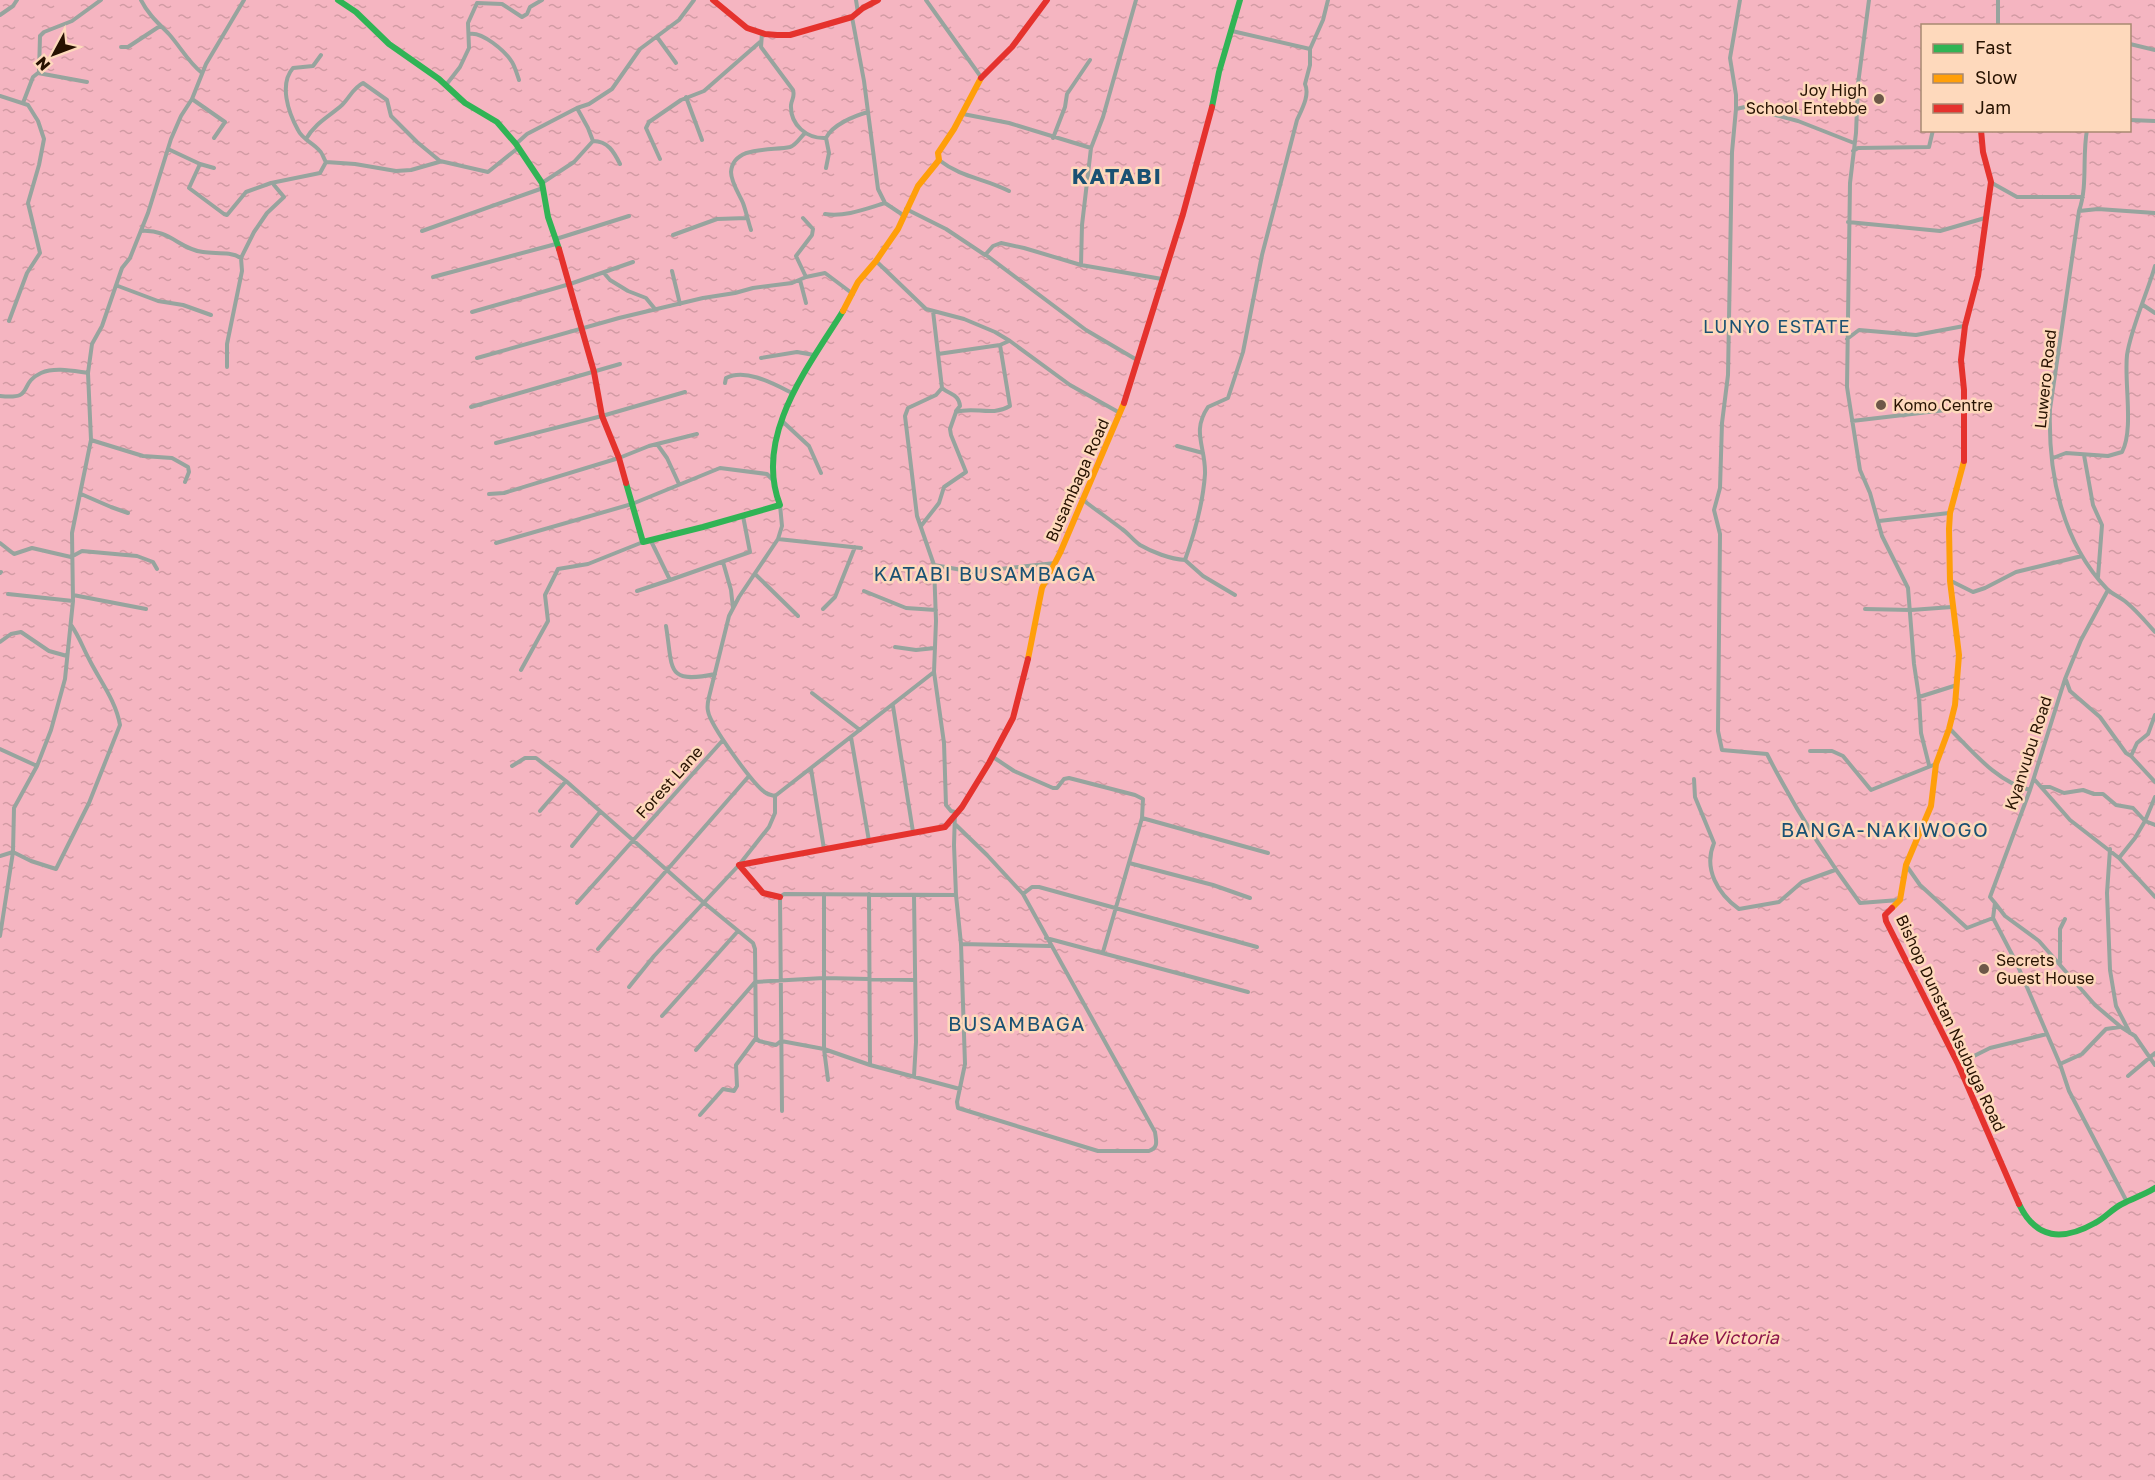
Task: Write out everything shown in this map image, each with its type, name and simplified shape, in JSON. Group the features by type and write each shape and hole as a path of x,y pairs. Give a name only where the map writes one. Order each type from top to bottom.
{"street":[{"path":"0,15 13,6 17,0"},
{"path":"22,103 33,77 39,72 40,36 44,32 72,21 101,0"},
{"path":"141,0 152,18 202,73"},
{"path":"0,936 13,852 14,807 37,766 65,679 73,601 72,533 91,440 88,373 92,344 118,286 122,268 130,258 141,231 181,116 192,99 206,64 244,0"},
{"path":"338,0 356,12 389,44 421,68 434,74 465,103 497,123 518,146 543,185 549,218 594,372 602,416 619,458 643,542"},
{"path":"471,0 477,3 502,4 522,17 527,14 530,7 542,0"},
{"path":"306,138 312,129 344,104 356,87 363,83 387,100 391,116 440,161 489,172 518,146 527,134 589,104 612,89 640,49 685,13 694,0"},
{"path":"856,0 855,15 876,175 878,189 885,203 946,229 986,255 1086,330 1137,360"},
{"path":"716,1 739,24 773,36 790,35 855,15 878,0"},
{"path":"926,0 981,77"},
{"path":"1009,191 953,171 939,160 938,153 981,77 1012,47 1047,0"},
{"path":"1081,265 1082,225 1092,148 1136,0"},
{"name":"Busambaga Road","path":"739,865 945,827 955,812 962,807 993,757 1013,718 1017,705 1042,588 1121,413 1183,214 1240,0"},
{"path":"1185,560 1203,489 1205,471 1199,434 1201,420 1209,407 1228,398 1244,352 1262,255 1297,120 1304,103 1310,49 1323,20 1328,0"},
{"path":"1740,0 1730,57 1736,109 1732,152 1728,375 1722,423 1721,483 1714,510 1720,534 1718,731 1722,750 1767,754 1794,806 1835,870 1860,903 1900,900"},
{"path":"1810,751 1832,751 1843,756 1871,790 1932,765 1921,733 1908,588 1888,549 1860,470 1847,387 1848,222 1858,84 1869,0"},
{"path":"1998,0 1998,24"},
{"path":"446,85 460,67 469,48 468,23 477,3"},
{"path":"121,47 128,47 160,26"},
{"path":"1232,31 1310,49"},
{"path":"660,159 646,126 686,97 704,92 760,42 761,33"},
{"path":"469,34 480,35 509,58 519,80"},
{"path":"657,37 676,63"},
{"path":"760,42 761,47 794,90 795,95 791,107 796,123 804,134 815,139 826,138"},
{"path":"2131,44 2155,50"},
{"path":"200,164 189,188 227,215 246,192 271,183 320,174 326,162 322,152 298,132 289,106 285,83 293,68 313,66 321,56"},
{"path":"1053,138 1065,107 1067,94 1090,60"},
{"path":"39,72 87,82"},
{"path":"0,96 30,108 44,133 39,165 28,203 40,253 27,273 9,321"},
{"path":"686,97 702,140"},
{"path":"192,99 225,122 213,138"},
{"path":"1736,109 1744,107 1798,121 1854,142"},
{"path":"577,108 593,141"},
{"path":"826,138 829,132 858,115 868,112"},
{"path":"962,114 1009,123 1092,148"},
{"path":"2131,120 2155,121"},
{"path":"1853,151 1857,148 1929,147 1933,132"},
{"name":"Bishop Dunstan Nsubuga Road","path":"1981,132 1983,152 1991,182 1978,276 1965,326 1961,360 1964,390 1964,461 1950,513 1950,581 1958,647 1955,705 1949,729 1932,765 1931,806 1906,865 1900,900 1885,915 1958,1064 2020,1206 2032,1225 2049,1233 2065,1235 2095,1223 2127,1202 2155,1188"},
{"name":"Luwero Road","path":"2088,132 2085,144 2084,197 2079,211 2050,409 2050,432 2057,488 2063,515 2082,556 2108,590 2126,602 2155,632"},
{"path":"751,230 731,172 734,162 762,148 791,147 804,134"},
{"path":"826,138 829,144 826,168"},
{"path":"593,141 598,141 614,151 620,164"},
{"path":"422,231 543,185 574,162 593,141"},
{"path":"168,149 214,168"},
{"path":"776,796 765,793 750,775 723,740 707,711 729,616 778,539 782,526 780,505 775,494 773,480 774,450 780,420 792,393 863,275 876,261 898,229 904,212 925,176 939,160"},
{"path":"326,162 396,171 411,170 440,161"},
{"path":"1991,182 2017,197 2084,197"},
{"path":"227,367 227,344 242,271 241,258 267,213 284,197 271,183"},
{"path":"825,214 852,213 885,203"},
{"path":"2079,211 2098,208 2155,213"},
{"path":"433,277 556,241 629,216"},
{"path":"673,235 717,219 747,218"},
{"path":"803,218 813,229 812,235 796,256 806,277"},
{"path":"1848,222 1940,231 1986,218"},
{"path":"141,231 160,232 202,252 227,254 241,258"},
{"path":"986,255 993,246 1001,243 1081,265 1162,279"},
{"path":"876,261 926,309 964,319 1010,341 1070,385 1121,413"},
{"path":"472,312 570,284 633,262"},
{"path":"2053,458 2066,453 2108,456 2122,452 2126,445 2127,354 2155,266"},
{"path":"672,271 680,304"},
{"path":"604,273 610,280 628,291 646,298 655,309"},
{"path":"477,358 581,327 753,288 792,284 806,277 825,273 853,294"},
{"path":"800,280 806,303"},
{"path":"118,286 158,301 183,305 211,315"},
{"path":"2143,305 2155,313"},
{"path":"933,311 942,388 936,396 908,408 905,416 909,460 921,526 934,565 936,610 934,672 944,743 946,805 955,812 956,825 954,845 961,944 965,1064 957,1105 960,1109 1098,1151 1149,1151 1154,1149 1155,1132 1023,894 956,825"},
{"path":"1846,339 1859,330 1916,335 1965,326"},
{"path":"938,354 1000,345 1010,341"},
{"path":"956,412 968,408 985,413 1010,407 1000,345"},
{"path":"761,358 797,352 814,355"},
{"path":"471,407 620,364"},
{"path":"0,396 19,397 31,379 51,370 88,373"},
{"path":"725,383 726,378 730,376 754,376 792,393"},
{"path":"921,526 939,503 944,487 966,472 950,429 960,406 960,400 942,388"},
{"path":"496,443 686,392"},
{"path":"1852,421 1963,408"},
{"path":"780,420 809,446 821,473"},
{"path":"489,494 504,493 657,444 697,434"},
{"path":"91,440 143,456 172,458 188,466 189,472 185,482"},
{"path":"657,444 667,458 678,484"},
{"path":"1177,446 1203,453"},
{"path":"2084,455 2093,505 2102,525 2098,577"},
{"path":"496,543 632,504 720,468 766,474 773,480"},
{"path":"81,494 128,513"},
{"path":"1083,500 1138,544 1177,560 1185,560 1203,576 1235,595"},
{"path":"521,670 548,621 545,595 558,568 588,564 643,542 701,530 780,505"},
{"path":"1879,521 1950,513"},
{"path":"637,591 750,552 743,516"},
{"path":"778,539 861,548"},
{"path":"651,541 670,580"},
{"path":"0,543 14,554 32,549 71,557 82,550 129,555 148,559 157,569"},
{"path":"823,609 835,597 855,547"},
{"path":"1950,581 1973,592 2020,571 2082,556"},
{"path":"723,562 731,590 733,608"},
{"path":"934,565 973,572 1055,563"},
{"path":"755,574 798,616"},
{"name":"Kyanvubu Road","path":"1993,918 1995,903 1990,897 1992,889 2030,790 2065,679 2081,640 2108,590"},
{"path":"864,591 906,608 936,610"},
{"path":"8,594 73,601"},
{"path":"73,595 146,609"},
{"path":"1865,609 1911,610 1952,607"},
{"path":"0,856 13,852 56,869 88,803 120,725 118,714 71,624"},
{"path":"666,626 672,664 677,674 682,678 691,679 716,674"},
{"path":"0,642 11,634 21,632 49,651 67,656"},
{"path":"895,647 916,650 935,648"},
{"path":"628,987 739,865 773,820 776,796 934,672"},
{"path":"2065,679 2070,691 2100,717 2126,753 2155,782"},
{"path":"1919,697 1957,685"},
{"path":"812,693 860,730"},
{"path":"892,706 913,833"},
{"path":"2131,756 2137,743 2148,734 2155,716"},
{"path":"1949,729 1989,767 2016,786 2030,790"},
{"path":"852,737 869,841"},
{"name":"Forest Lane","path":"577,903 723,740"},
{"path":"0,749 37,766"},
{"path":"993,757 1009,769 1053,789 1057,788 1064,779 1069,778 1136,795 1143,800 1142,818 1103,952"},
{"path":"512,766 525,758 536,758 566,781 754,945 756,1038 736,1065 734,1091 725,1089 720,1091 700,1115"},
{"path":"811,769 824,849"},
{"path":"598,949 750,775"},
{"path":"2033,778 2077,826 2120,858 2155,897"},
{"path":"1694,779 1695,797 1714,843 1709,854 1712,876 1725,899 1739,909 1779,902 1802,882 1835,870"},
{"path":"540,811 566,781"},
{"path":"2040,787 2064,793 2081,790 2103,794 2116,805 2133,808 2145,821 2155,825"},
{"path":"2120,858 2145,821 2155,797"},
{"path":"572,846 601,812"},
{"path":"1142,818 1268,853"},
{"path":"2110,849 2107,893 2110,970 2116,1006 2130,1033"},
{"path":"1129,864 1213,885 1250,898"},
{"path":"739,865 763,893 780,897 784,894 956,895"},
{"path":"1906,865 1920,885 1967,928 1993,918 2018,964 2061,1064 2069,1091 2127,1202"},
{"path":"1023,894 1035,886 1257,947"},
{"path":"824,894 824,1049 828,1080"},
{"path":"869,894 870,1065"},
{"path":"914,895 914,1076"},
{"path":"780,897 782,1111"},
{"path":"1995,903 2005,916 2039,941 2095,1005 2130,1033 2155,1065"},
{"path":"2060,964 2060,929 2065,918"},
{"path":"662,1016 738,931"},
{"path":"1046,938 1248,992"},
{"path":"961,944 1050,946"},
{"path":"696,1050 755,982 824,978 870,981 914,980"},
{"path":"2061,1064 2082,1054 2106,1029 2121,1027"},
{"path":"1958,1064 1990,1048 2047,1034"},
{"path":"756,1038 759,1041 776,1045 780,1041"},
{"path":"780,1041 824,1049 870,1065 960,1089"},
{"path":"2128,1076 2155,1053"}],"water":[{"name":"Lake Victoria","path":"0,0 2155,0 2155,1480 0,1480"}],"traffic: fast":[{"path":"338,0 356,12 389,44 439,79 465,103 497,122 516,144 542,183 548,217 559,249"},
{"path":"1212,107 1219,72 1240,0"},
{"path":"626,483 643,542 780,505 774,479 774,453 779,428 801,378 843,311"},
{"path":"2019,1204 2026,1216 2042,1231 2051,1234 2072,1233 2099,1221 2118,1206 2155,1188"}],"traffic: slow":[{"path":"843,311 858,282 898,229 918,186 939,160 938,153 954,129 981,78"},
{"path":"1028,659 1042,588 1060,553 1124,403"},
{"path":"1892,908 1900,900 1906,865 1931,806 1936,764 1955,705 1959,655 1950,581 1949,529 1950,513 1964,461"}],"traffic: jam":[{"path":"713,0 747,28 777,35 790,35 852,17 878,0"},
{"path":"981,78 1012,47 1047,0"},
{"path":"1124,403 1183,214 1212,107"},
{"path":"1964,461 1964,390 1961,360 1965,326 1978,276 1991,182 1983,152 1981,132"},
{"path":"559,249 594,372 602,416 619,458 626,483"},
{"path":"780,897 763,893 739,865 945,827 962,807 1013,718 1028,659"},
{"path":"1892,908 1885,915 1886,921 1958,1064 2019,1204"}],"place":[{"name":"Joy High School Entebbe","path":"1879,99"},
{"name":"Komo Centre","path":"1881,405"},
{"name":"Secrets Guest House","path":"1984,969"}],"district":[{"name":"KATABI","path":"1117,175"},
{"name":"LUNYO ESTATE","path":"1777,326"},
{"name":"KATABI BUSAMBAGA","path":"985,573"},
{"name":"BANGA-NAKIWOGO","path":"1885,829"},
{"name":"BUSAMBAGA","path":"1017,1023"}]}
